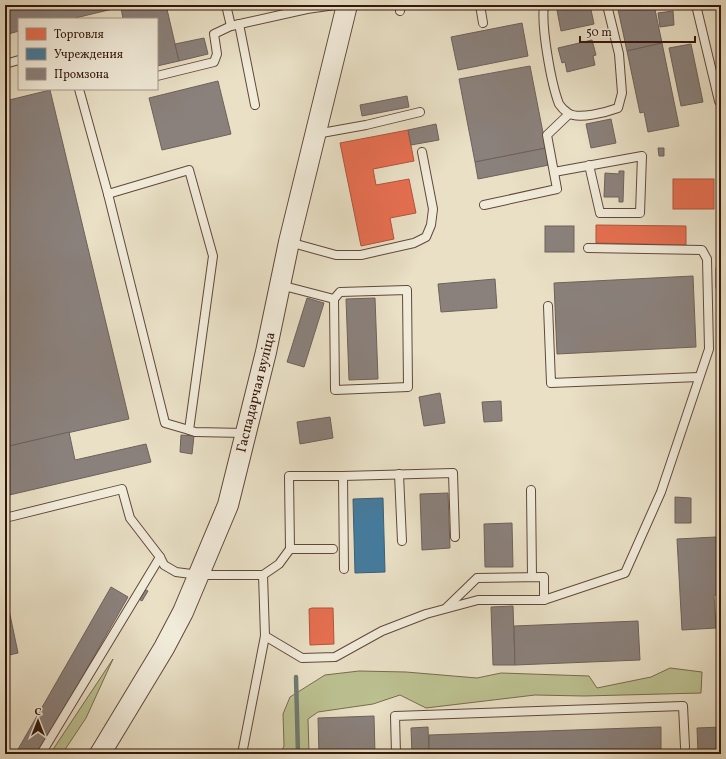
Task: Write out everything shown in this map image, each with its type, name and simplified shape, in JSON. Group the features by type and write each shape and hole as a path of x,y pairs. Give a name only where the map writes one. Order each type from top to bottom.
{"street":[{"name":"Гаспадарчая вуліца","path":"100,754 164,648 183,612 228,505 266,352 289,242 347,5"}],"lane":[{"path":"226,5 235,25 255,105"},
{"path":"300,5 308,9"},
{"path":"158,76 214,62 217,54 214,34 235,25 308,9 335,5"},
{"path":"480,5 483,23"},
{"path":"544,5 544,32 552,80 560,106 569,114 585,116 607,112 618,108 622,93 619,54 607,5"},
{"path":"696,5 719,101 721,101"},
{"path":"5,64 18,60"},
{"path":"79,90 108,194 165,423 195,432 245,434"},
{"path":"315,134 366,125 420,112"},
{"path":"484,206 557,189 547,135 569,114"},
{"path":"289,242 336,255 361,254 414,244 426,237 431,225 433,209 422,152"},
{"path":"554,172 589,165 642,156 640,213 600,213 589,165"},
{"path":"108,194 189,170 213,256 189,430"},
{"path":"265,636 302,658 335,657 382,631 426,614 478,600 544,600 625,573 661,492 709,349 707,259 702,250 588,248"},
{"path":"280,285 334,299"},
{"path":"407,290 408,387 335,390 334,299 340,292 407,290"},
{"path":"548,306 551,383 699,377"},
{"path":"5,518 122,489 130,518 160,557 164,565 176,572 199,576 263,575 279,564 290,549 289,476 453,473 455,537"},
{"path":"399,474 402,541"},
{"path":"343,476 344,569"},
{"path":"531,490 532,577"},
{"path":"290,549 333,549"},
{"path":"41,754 160,557"},
{"path":"242,754 265,636 263,575"},
{"path":"446,609 477,578 544,577 544,600"},
{"path":"396,754 395,716 683,706 685,747"}],"green space":[{"path":"113,659 86,718 62,754 50,754"},
{"path":"670,668 702,672 701,693 584,696 535,695 426,708 400,695 373,704 318,712 308,719 309,754 280,754 284,746 283,714 290,697 325,675 359,671 406,672 477,678 501,673 589,676 597,688 651,677"}],"building: Торговля":[{"path":"408,130 414,161 373,169 376,185 409,179 416,213 390,218 394,239 361,246 340,143"},
{"path":"673,179 714,179 714,209 673,209"},
{"path":"596,225 686,226 686,245 596,243"},
{"path":"333,608 334,644 310,645 309,609"}],"building: Учреждения":[{"path":"383,498 385,572 355,573 353,499"}],"building: Промзона":[{"path":"5,5 120,5 121,7 75,18 18,18 18,31 5,35"},
{"path":"129,5 166,5 179,61 158,66 158,18 123,18 121,7"},
{"path":"556,5 590,5 594,24 561,31"},
{"path":"617,5 654,5 662,43 627,51"},
{"path":"673,11 674,25 660,27 658,13"},
{"path":"522,23 528,56 458,70 451,37"},
{"path":"204,38 208,54 179,61 175,44"},
{"path":"592,40 596,55 593,56 595,65 567,72 565,62 562,63 558,48"},
{"path":"662,43 679,126 648,132 644,112 640,113 627,51"},
{"path":"691,44 703,102 681,106 669,48"},
{"path":"530,66 546,148 475,162 459,79"},
{"path":"218,81 231,134 162,150 149,98"},
{"path":"50,90 129,419 5,447 5,101"},
{"path":"407,96 409,107 362,116 360,105"},
{"path":"611,119 616,143 591,148 586,124"},
{"path":"436,124 439,140 411,145 408,130"},
{"path":"546,148 549,165 478,179 475,162"},
{"path":"658,148 664,148 664,156 659,156"},
{"path":"619,171 624,171 623,202 619,202 619,197 604,197 605,173 619,174"},
{"path":"545,226 574,226 574,252 545,252"},
{"path":"716,268 721,268 721,288 716,288"},
{"path":"693,276 696,347 557,354 554,283"},
{"path":"495,279 497,308 441,312 438,284"},
{"path":"307,298 324,303 304,367 287,362"},
{"path":"375,298 378,379 349,380 346,299"},
{"path":"440,393 445,423 424,426 419,397"},
{"path":"501,401 502,421 484,422 482,402"},
{"path":"330,417 333,438 300,444 297,422"},
{"path":"69,432 75,460 146,444 151,462 5,496 5,447"},
{"path":"181,435 194,436 192,454 180,452"},
{"path":"448,493 450,548 422,550 420,494"},
{"path":"675,497 691,498 691,523 675,523"},
{"path":"512,523 513,567 485,567 484,524"},
{"path":"716,537 719,595 714,595 716,628 682,630 677,539"},
{"path":"111,587 128,597 38,754 22,754 17,751"},
{"path":"143,588 148,591 142,601 137,598"},
{"path":"513,606 515,665 493,665 491,607"},
{"path":"9,610 18,653 5,656 5,611"},
{"path":"638,621 640,660 515,665 514,626"},
{"path":"374,716 375,754 319,754 318,718"},
{"path":"428,727 429,754 412,754 411,728"},
{"path":"661,727 661,754 429,754 429,735"},
{"path":"721,727 721,754 698,754 697,728"}],"waterway":[{"path":"296,677 298,754"}]}
